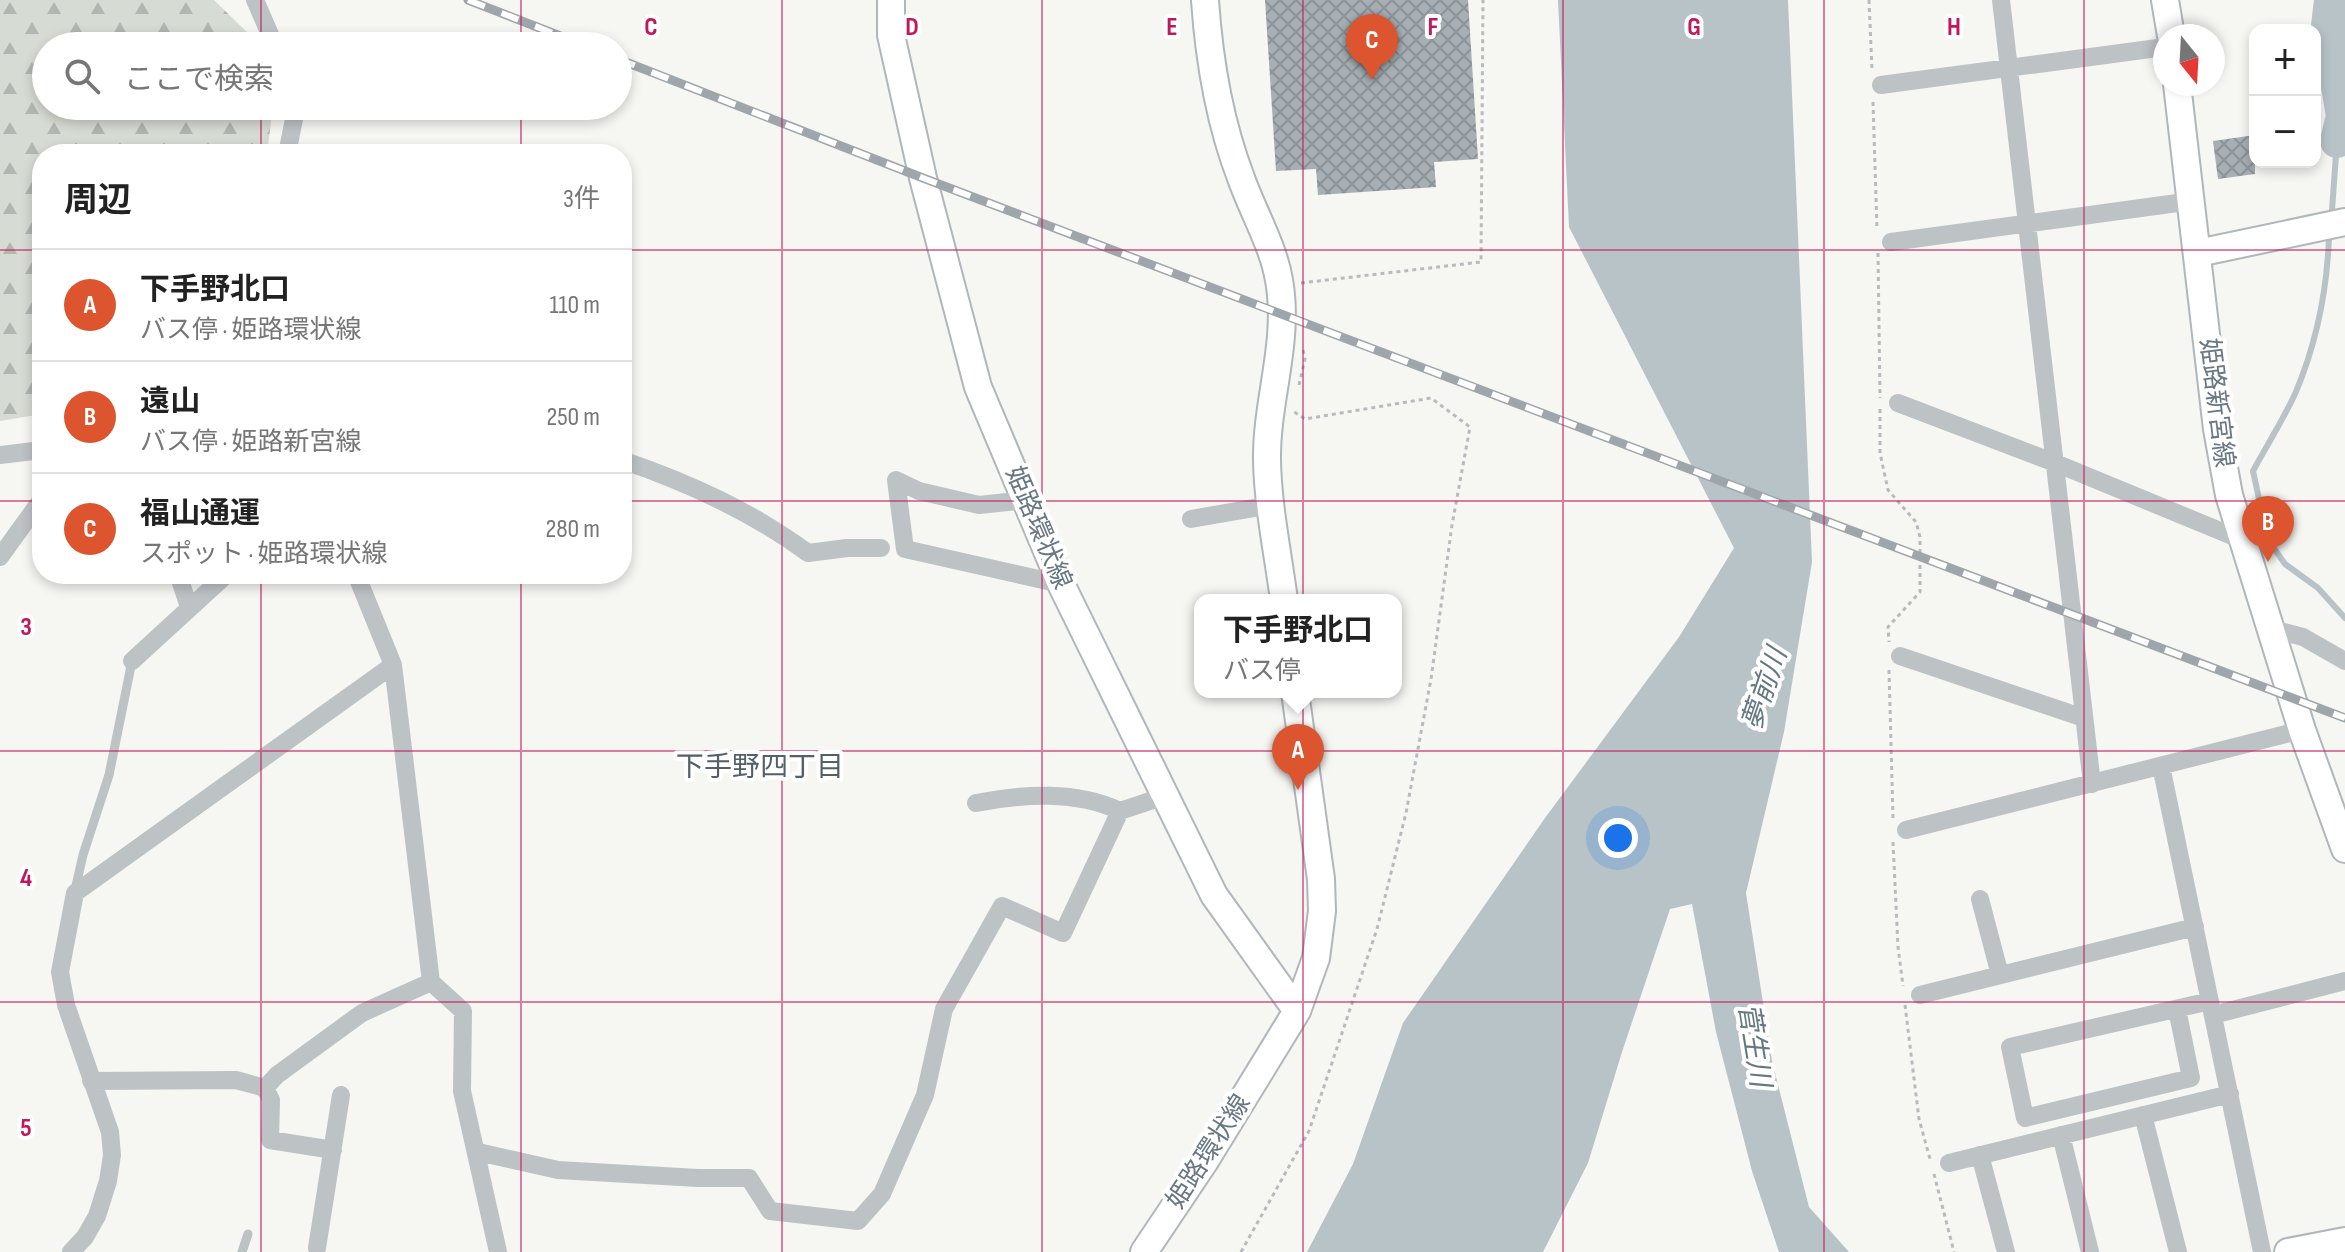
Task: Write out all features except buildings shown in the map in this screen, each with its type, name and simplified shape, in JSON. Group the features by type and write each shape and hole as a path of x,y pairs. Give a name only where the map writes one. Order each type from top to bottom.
{"main road":[{"name":"姫路環状線","path":"891,0 891,35 923,178 978,387 1061,584 1214,895 1297,1011"},
{"path":"1205,0 1221,111 1231,151 1279,278 1282,347 1270,415 1268,448 1271,505 1283,594"},
{"path":"2165,0 2169,24"},
{"name":"姫路新宮線","path":"2179,96 2217,429 2229,495 2302,730 2345,849"},
{"path":"2198,253 2345,222"},
{"name":"姫路環状線","path":"1144,1252 1205,1161 1297,1011 1316,958 1322,911 1321,879 1296,698"},
{"path":"2288,1252 2345,1241"}],"street":[{"path":"255,0 269,32"},
{"path":"2001,0 2092,784"},
{"path":"1875,87 2153,49"},
{"path":"289,144 294,120"},
{"path":"1882,245 2026,222 2192,201"},
{"path":"1898,403 2053,462 2242,540"},
{"path":"0,455 32,451"},
{"path":"632,464 749,513 808,553 881,548"},
{"path":"1026,500 979,505 919,491 896,480 905,549 1061,584"},
{"path":"1191,519 1271,505"},
{"path":"0,557 32,513"},
{"path":"181,584 189,607"},
{"path":"132,661 215,584"},
{"path":"360,584 393,665 431,982 463,1011 462,1091 498,1252"},
{"path":"2269,628 2303,637 2345,661"},
{"path":"1892,653 2084,718"},
{"path":"71,1252 85,1237 97,1216 112,1155 110,1132 66,1005 60,972 75,893 393,665"},
{"path":"1897,828 2092,784 2302,730"},
{"path":"2161,766 2262,1252"},
{"path":"976,803 1017,795 1057,797 1103,803 1120,811 1165,796"},
{"path":"478,1152 558,1170 749,1178 770,1211 858,1221 882,1194 925,1095 944,1009 1002,906 1063,933 1120,811"},
{"path":"1980,899 2000,975"},
{"path":"1920,995 2195,927"},
{"path":"2177,1009 2191,1078 2025,1118 2010,1047 2212,1008 2345,981"},
{"path":"265,1088 277,1075 362,1013 431,982"},
{"path":"91,1081 236,1080 265,1088 271,1100 270,1140 333,1150"},
{"path":"1949,1163 2230,1094"},
{"path":"317,1248 341,1095"},
{"path":"2143,1115 2178,1252"},
{"path":"2061,1135 2090,1252"},
{"path":"1980,1155 2006,1252"}],"lane":[{"path":"75,893 83,855 109,775 132,661"},
{"path":"242,1252 248,1234"}],"path":[{"path":"1296,292 1301,282 1481,262 1483,0"},
{"path":"1869,0 1882,245 1880,453 1888,490 1916,522 1920,537 1920,592 1888,627 1892,653 1898,947 1919,1119 1954,1252"},
{"path":"1299,386 1305,359 1303,346"},
{"path":"1241,1252 1309,1131 1377,929 1409,798 1431,679 1452,525 1470,427 1431,398 1305,419 1292,412 1296,399"}],"green space":[{"path":"0,0 214,0 247,32 32,32 32,120 271,120 268,144 32,144 32,416 0,421"}],"water":[{"path":"1558,0 1788,0 1812,562 1784,732 1746,893 1772,1061 1809,1207 1849,1252 1779,1252 1752,1171 1716,1032 1692,904 1670,909 1588,1163 1543,1252 1307,1252 1353,1164 1403,1023 1545,818 1679,637 1734,548 1569,227"}],"waterway":[{"path":"2331,0 2328,26 2343,116 2337,141"},
{"path":"2332,210 2337,141"},
{"path":"2329,237 2323,297 2309,356 2290,404 2253,471 2268,540 2285,564 2318,588 2345,618"}],"railway":[{"path":"468,0 550,32"},
{"path":"632,64 2345,718"}],"place":[{"name":"福山通運","path":"1372,80"},
{"name":"遠山","path":"2268,562"},
{"name":"下手野北口","path":"1298,790"}],"district":[{"name":"下手野四丁目","path":"760,767"}],"water label":[{"name":"夢前川","path":"1765,689"},
{"name":"菅生川","path":"1754,1045"}]}
